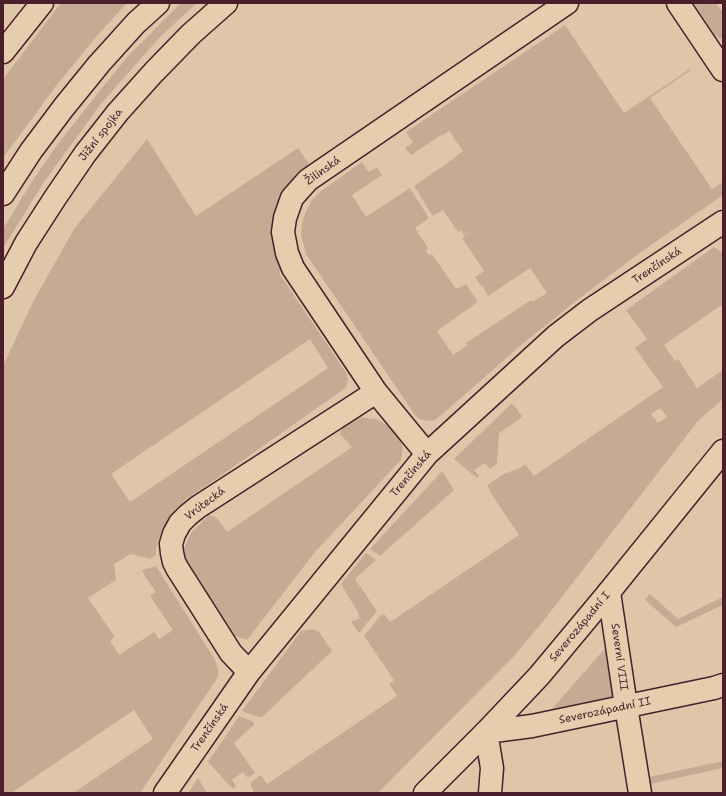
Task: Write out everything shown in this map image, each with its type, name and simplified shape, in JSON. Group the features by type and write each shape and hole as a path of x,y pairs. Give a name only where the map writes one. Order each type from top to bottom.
{"main road":[{"path":"3,52 42,3"},
{"path":"3,194 31,151 64,107 99,64 136,24 158,3"},
{"name":"Jižní spojka","path":"3,287 26,243 85,154 154,72 191,34 226,3"},
{"name":"Žilinská","path":"427,454 376,392 293,268 287,253 283,232 284,218 292,198 308,180 567,3"},
{"path":"678,3 723,70"},
{"name":"Trenčínská","path":"165,793 249,672 427,454 556,336 590,310 723,222"},
{"name":"Vrútecká","path":"249,672 231,653 177,568 171,548 174,534 180,523 198,507 376,392"},
{"name":"Severozápadní I","path":"426,793 539,676 723,451"},
{"name":"Severní VIII","path":"609,592 640,793"},
{"name":"Severozápadní II","path":"486,732 532,726 723,685"},
{"path":"486,732 492,768 490,793"}],"shaded area":[{"path":"61,3 127,3 95,38 56,86 3,158 3,79"},
{"path":"181,3 197,3 161,36 101,104 44,182 3,248 3,229 31,183 57,145 128,56"},
{"path":"694,3 716,3 723,13 723,40 714,34"},
{"path":"565,25 624,113 690,69 691,70 650,98 712,189 723,182 723,195 641,252 581,297 520,346 435,420 422,420 413,412 306,254 301,235 302,223 306,211 312,200 321,191 362,162 369,172 377,167 382,175 352,195 366,217 410,188 429,218 415,228 428,248 426,251 429,255 432,254 456,289 466,284 478,302 437,331 453,355 468,345 466,343 531,300 532,302 547,293 530,268 488,296 483,286 481,286 475,277 484,271 462,238 469,232 464,235 461,230 458,232 443,210 433,216 414,186 463,151 449,131 411,155 405,148 413,142 406,132"},
{"path":"147,139 196,216 298,148 309,164 297,174 280,199 275,218 274,247 276,258 284,269 279,273 345,371 348,377 347,385 344,389 186,499 174,511 164,527 156,549 156,555 150,559 131,554 114,564 116,580 88,598 115,637 110,641 119,655 154,632 159,639 173,630 150,596 156,592 142,570 156,566 215,660 218,669 218,677 140,793 73,793 153,739 134,710 11,793 3,793 3,366 33,302 74,229","holes":["310,339 328,368 130,502 111,474"]},
{"path":"714,247 723,253 723,304 664,345 675,361 678,359 697,388 723,370 723,399 698,421 541,624 513,657 378,793 254,793 250,783 261,775 267,784 397,696 389,684 394,680 364,636 380,616 384,614 390,622 519,535 487,485 504,474 520,468 525,464 534,476 663,387 635,348 647,339 626,310","holes":["660,408 667,417 658,423 651,414"]},
{"path":"511,404 513,404 522,416 499,433 497,464 490,469 485,463 474,470 479,476 477,478 454,459"},
{"path":"359,417 376,419 390,427 398,436 403,447 401,460 315,552 247,640 235,636 224,627 184,564 183,551 191,533 209,515 217,518 227,532 352,447 340,434 342,426"},
{"path":"442,471 454,490 380,556 370,549"},
{"path":"366,553 376,560 355,579 377,611 359,633 351,622 360,618 358,615 359,614 341,584"},
{"path":"650,594 678,619 723,597 723,605 676,627 645,600"},
{"path":"312,629 319,632 332,651 262,717 242,711 301,631"},
{"path":"609,644 617,697 612,701 550,711"},
{"path":"239,716 254,722 254,725 234,743 255,773 248,778 243,772 232,780 236,786 233,789 208,762"},
{"path":"723,761 723,768 650,784 649,777"},
{"path":"198,778 207,793 188,793"}]}
